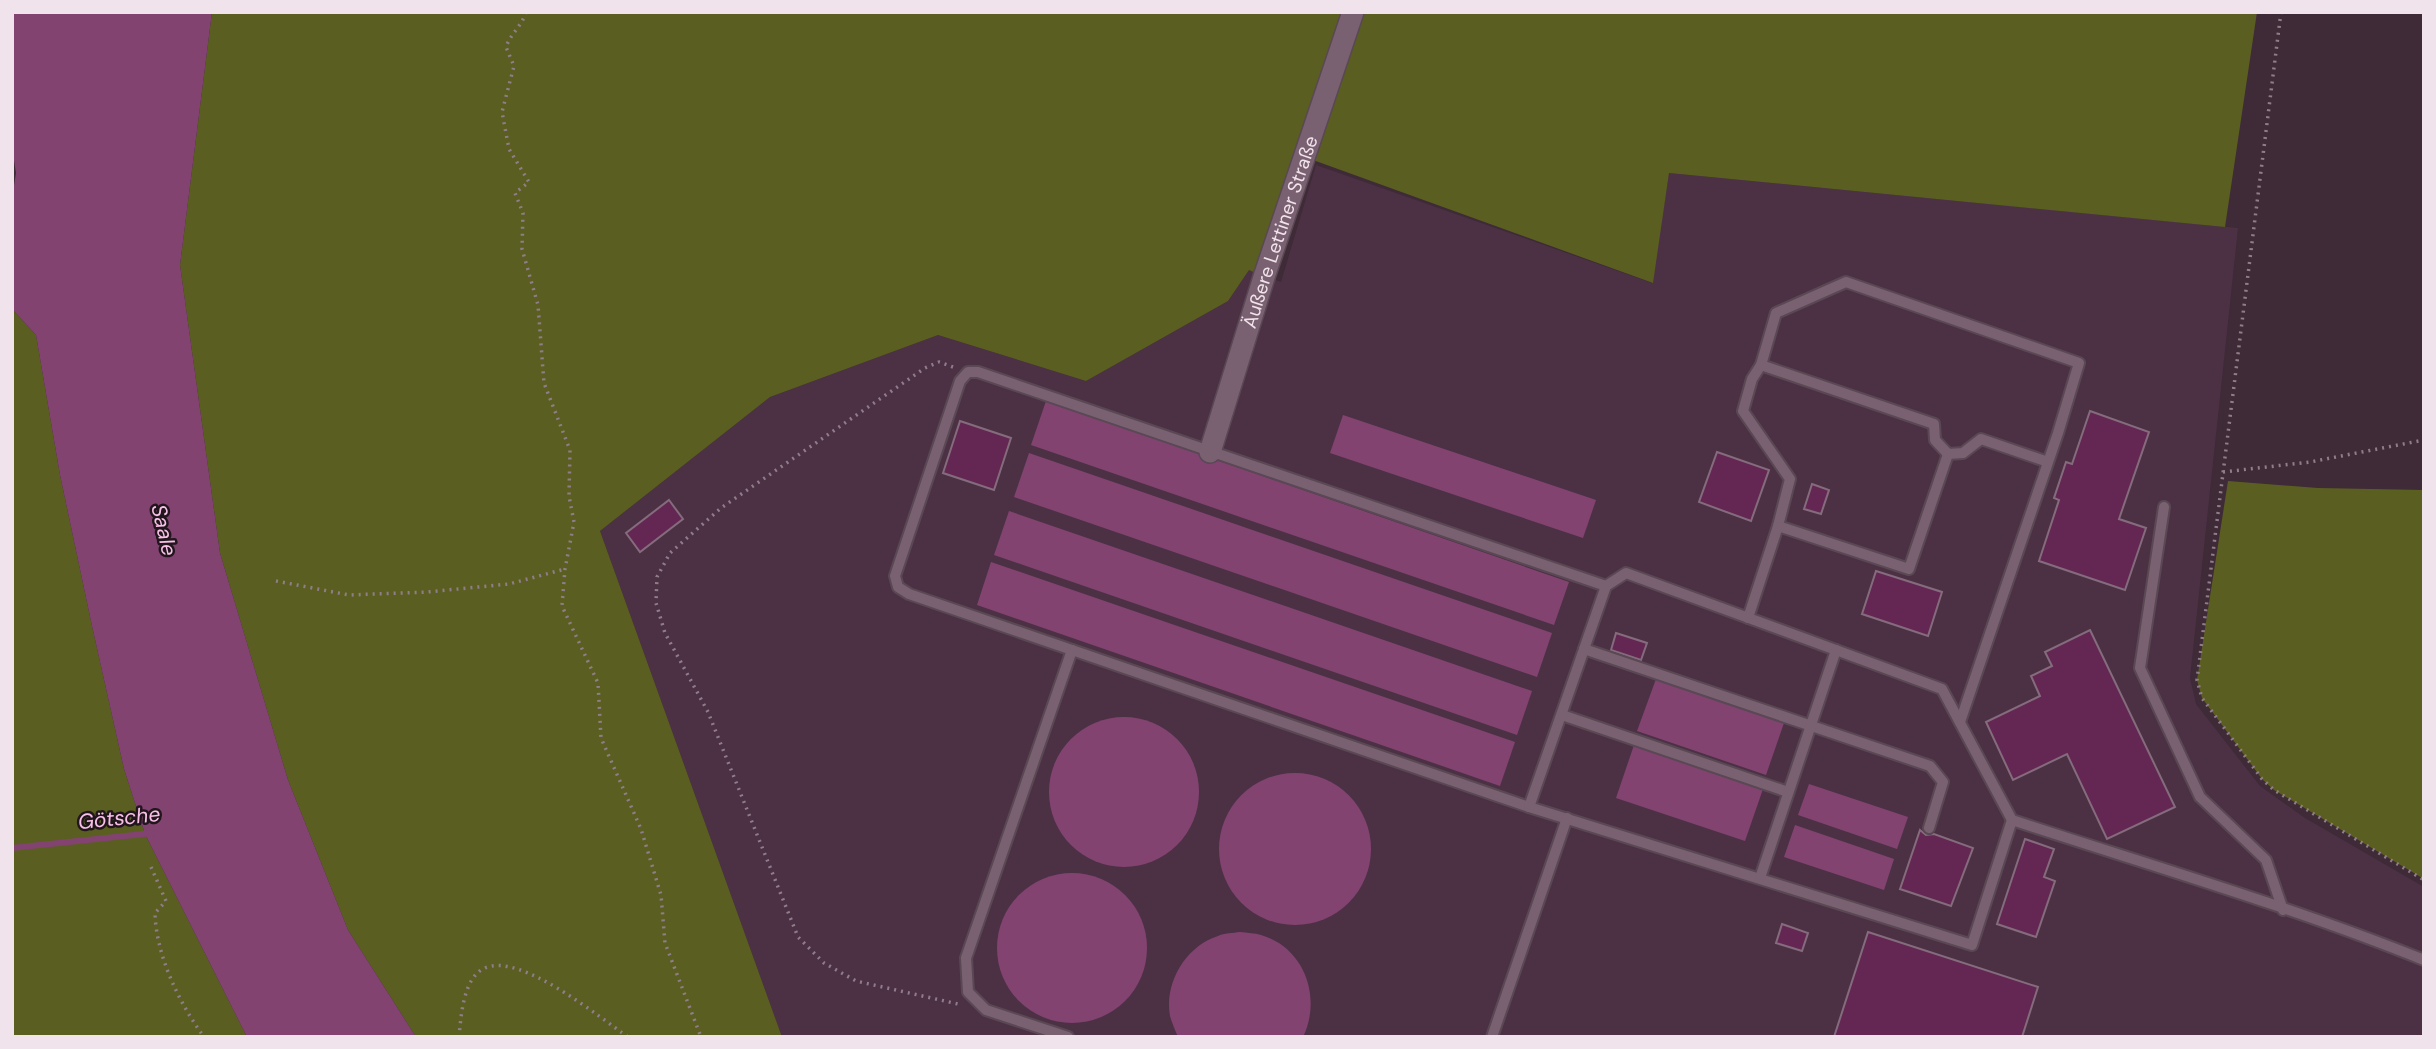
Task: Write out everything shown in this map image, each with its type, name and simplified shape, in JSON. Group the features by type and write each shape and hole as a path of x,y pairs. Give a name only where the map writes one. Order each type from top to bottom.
{"street":[{"name":"Äußere Lettiner Straße","path":"1210,452 1264,277 1353,12"}],"lane":[{"path":"1748,618 1778,526 1790,479 1743,411 1776,313 1846,282 2079,363 1960,722"},
{"path":"1760,365 1934,424 1935,440 1948,454"},
{"path":"1606,586 978,372 968,372 960,381 895,576 898,587 909,594 1530,807 1972,945 2012,820"},
{"path":"1948,454 1963,453 1982,439 2048,462"},
{"path":"1778,526 1909,569 1948,454"},
{"path":"2164,507 2140,668 2200,797 2266,860 2283,910"},
{"path":"1530,807 1606,586 1626,573 1942,689 2012,820 2424,960"},
{"path":"1584,649 1930,766 1943,782 1929,828"},
{"path":"1068,1037 986,1010 968,992 966,958 1072,650"},
{"path":"1759,878 1836,650"},
{"path":"1562,715 1788,792"},
{"path":"1492,1037 1567,818"}],"path":[{"path":"526,12 523,23 511,33 506,47 514,66 502,112 509,149 530,182 515,193 523,213 522,249 538,305 544,383 570,450 569,496 574,522 565,569 562,606 598,683 601,738 641,829 661,895 665,943 701,1037"},
{"path":"2281,12 2197,680 2202,698 2262,779 2274,790 2424,880"},
{"path":"968,372 939,362 925,368 722,508 670,553 657,577 656,603 665,633 708,712 798,937 824,963 856,981 986,1010"},
{"path":"2223,472 2310,462 2424,440"},
{"path":"276,581 349,596 509,584 565,569"},
{"path":"151,867 166,901 155,913 155,927 164,960 184,1006 204,1037"},
{"path":"458,1037 462,1007 470,982 484,968 509,965 556,986 628,1037"}],"shaded area":[{"path":"1316,165 1652,283 1669,173 2238,228 2190,678 2196,704 2260,786 2305,818 2424,887 2424,1037 782,1037 600,531 770,397 938,335 1086,381 1228,301 1249,270 1281,282"}],"green space":[{"path":"212,12 2257,12 2225,227 1669,173 1653,283 1313,160 1264,277 1249,270 1228,301 1086,381 938,335 770,397 600,531 782,1037 416,1037 348,930 288,780 220,553 180,265"},
{"path":"12,309 36,335 60,475 124,769 145,834 247,1037 12,1037"},
{"path":"2228,481 2318,488 2424,490 2424,879 2274,790 2262,779 2202,698 2197,680"}],"water":[{"name":"Saale","path":"12,12 212,12 180,265 220,553 288,780 348,930 416,1037 247,1037 145,834 124,769 92,626 60,475 36,335 12,309 12,198 16,173 12,148"},
{"path":"1046,401 1569,582 1554,625 1031,445"},
{"path":"1343,415 1596,500 1583,538 1330,453"},
{"path":"1029,453 1552,633 1537,677 1014,497"},
{"path":"1009,511 1532,691 1517,735 994,555"},
{"path":"991,562 1515,742 1500,786 977,605"},
{"path":"1656,679 1784,723 1766,775 1637,731"},
{"path":"1124,717 1153,723 1177,739 1193,763 1199,792 1193,821 1177,845 1153,861 1124,867 1095,861 1071,845 1055,821 1049,792 1055,763 1071,739 1095,723"},
{"path":"1634,745 1763,789 1745,841 1616,798"},
{"path":"1295,773 1324,779 1348,796 1365,820 1371,849 1365,878 1348,902 1324,919 1295,925 1266,919 1242,902 1225,878 1219,849 1225,820 1242,796 1266,779"},
{"path":"1809,784 1908,817 1897,849 1798,815"},
{"path":"1795,825 1894,859 1884,890 1784,857"},
{"path":"1072,873 1101,878 1125,895 1142,919 1147,948 1142,977 1125,1001 1101,1018 1072,1023 1043,1018 1019,1001 1002,977 997,948 1002,919 1019,895 1043,878"},
{"path":"1223,934 1259,934 1276,942 1289,951 1299,963 1306,976 1311,1006 1303,1037 1178,1037 1170,1016 1169,1003 1170,991 1180,967 1196,948 1207,941"}],"building":[{"path":"2090,411 2149,432 2119,519 2146,528 2125,590 2039,561 2059,500 2054,498 2066,462 2072,464"},
{"path":"960,421 1011,438 994,490 943,473"},
{"path":"1717,452 1769,470 1751,521 1699,502"},
{"path":"1812,484 1829,490 1821,514 1804,509"},
{"path":"669,500 683,519 640,552 626,533"},
{"path":"1876,571 1942,592 1928,636 1862,614"},
{"path":"2090,630 2175,807 2107,839 2067,754 2013,780 1986,722 2040,696 2031,676 2052,666 2045,652"},
{"path":"1616,633 1647,643 1641,660 1611,650"},
{"path":"1920,830 1926,835 1934,834 1973,848 1951,906 1900,889"},
{"path":"2025,839 2054,849 2044,877 2055,881 2036,937 1997,924"},
{"path":"1782,924 1808,933 1802,951 1776,943"},
{"path":"1868,932 2038,987 2022,1037 1834,1037"}],"waterway":[{"name":"Götsche","path":"12,848 153,833"}]}
